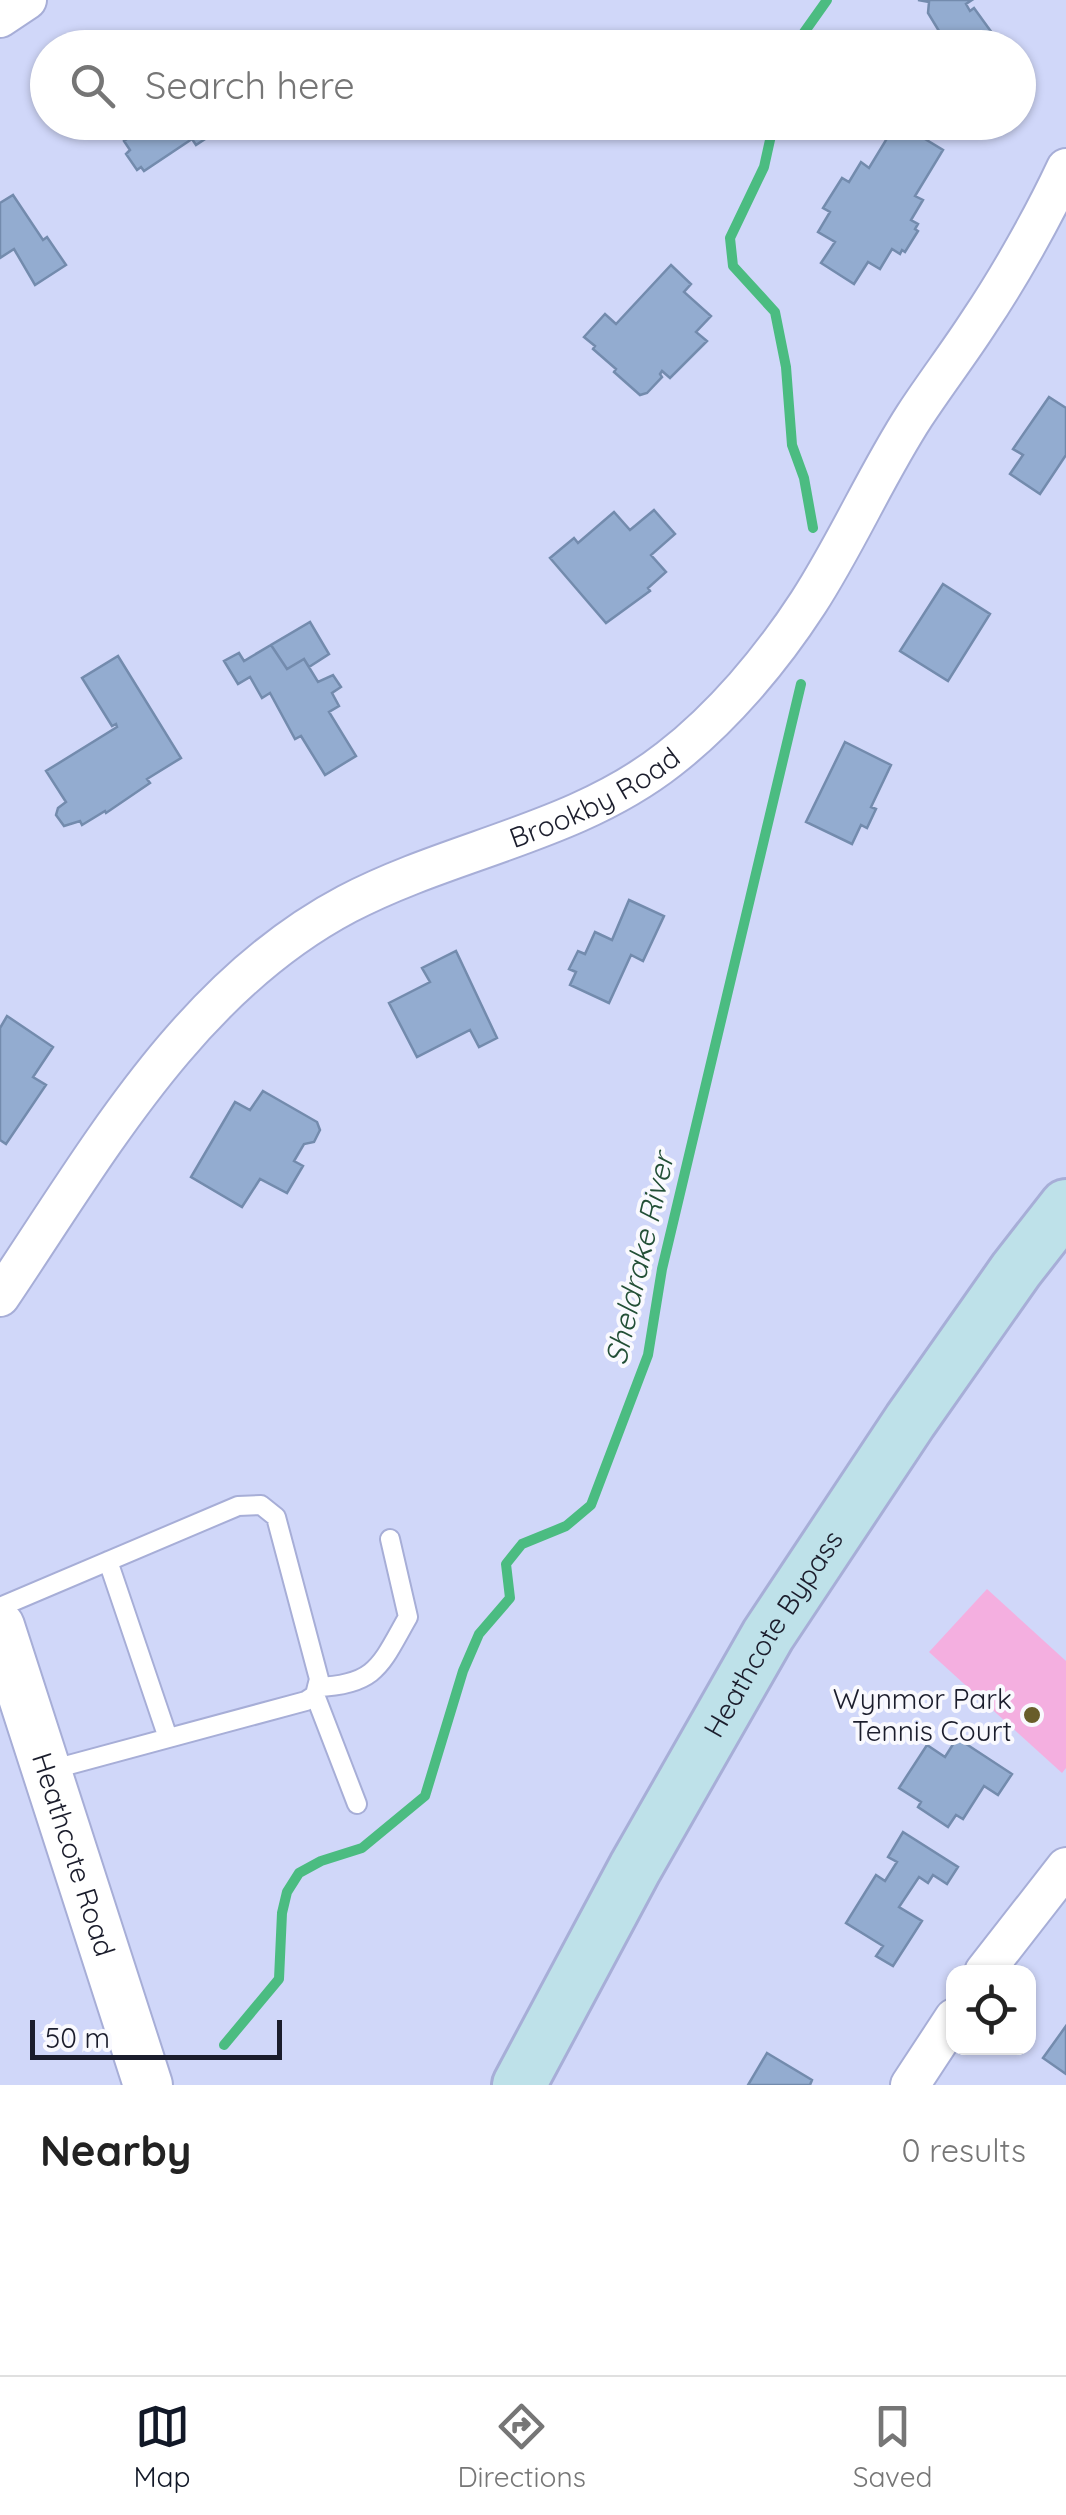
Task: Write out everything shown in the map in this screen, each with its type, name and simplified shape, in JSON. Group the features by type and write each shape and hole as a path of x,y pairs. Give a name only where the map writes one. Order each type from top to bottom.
{"main road":[{"name":"Heathcote Bypass","path":"519,2085 635,1868 768,1635 910,1421 1066,1206"}],"street":[{"path":"0,18 27,0"},
{"name":"Brookby Road","path":"0,1297 145,1082 206,1013 256,966 346,904 600,803 669,759 740,691 807,604 914,416 982,318 1066,168"},
{"name":"Heathcote Road","path":"0,1626 148,2085"},
{"path":"989,1965 1066,1867"},
{"path":"910,2085 946,2030"}],"lane":[{"path":"0,1607 238,1506 261,1505 276,1518 319,1680 316,1691 306,1701 46,1771"},
{"path":"316,1691 378,1670 408,1617 390,1539"},
{"path":"108,1561 168,1738"},
{"path":"316,1691 357,1804"}],"shaded area":[{"name":"Wynmor Park Tennis Court","path":"987,1589 1066,1661 1066,1768 1062,1773 929,1652"}],"building":[{"path":"918,0 972,0 966,4 970,11 974,8 990,30 938,30 928,13 929,2"},
{"path":"190,140 144,171 141,167 137,170 126,154 130,150 124,141"},
{"path":"886,140 927,140 943,150 915,196 923,200 911,220 918,224 918,231 905,252 900,254 892,249 880,269 868,262 854,284 821,263 835,242 818,232 830,212 823,208 842,178 849,182 861,162 869,168"},
{"path":"13,195 43,240 47,237 66,265 35,285 14,249 0,258 0,203"},
{"path":"671,265 691,284 684,292 711,316 696,332 707,341 670,378 662,371 662,377 640,395 584,337 605,314 616,324"},
{"path":"1049,397 1066,408 1066,455 1040,494 1010,474 1023,455 1013,449"},
{"path":"654,510 675,534 651,555 666,572 648,588 650,591 606,623 550,558 574,538 578,543 614,512 630,530"},
{"path":"943,584 990,614 948,681 900,651"},
{"path":"310,622 329,654 309,667 304,659 287,669 271,645"},
{"path":"271,645 287,669 304,659 318,682 333,675 341,687 332,693 339,706 329,712 356,756 325,775 301,736 295,739 270,693 262,698 250,677 238,684 224,661 239,653 244,661"},
{"path":"118,656 181,758 147,779 150,783 106,813 82,825 80,821 64,826 56,815 66,802 46,771 117,727 112,726 82,678"},
{"path":"845,742 891,765 871,807 876,809 867,828 861,825 852,844 806,822"},
{"path":"629,900 664,916 643,961 631,955 609,1003 570,985 576,972 569,969 578,951 585,954 595,932 612,940"},
{"path":"456,951 497,1038 479,1047 470,1030 417,1057 389,1003 430,982 422,968"},
{"path":"7,1016 53,1047 33,1077 46,1085 6,1144 0,1140 0,1028"},
{"path":"263,1091 317,1122 320,1130 314,1142 304,1144 294,1161 303,1166 287,1193 260,1179 242,1207 191,1177 235,1102 250,1110"},
{"path":"957,1738 1012,1774 998,1795 984,1786 963,1819 956,1815 948,1827 918,1807 921,1802 899,1788 927,1745 945,1757"},
{"path":"903,1832 958,1867 947,1884 933,1875 928,1883 919,1877 899,1907 922,1921 893,1966 876,1956 883,1946 846,1923 876,1875 885,1881 897,1862 888,1857"},
{"path":"1066,2026 1066,2074 1043,2058"},
{"path":"767,2053 812,2080 810,2085 748,2085"}],"waterway":[{"name":"Sheldrake River","path":"806,30 827,0"},
{"name":"Sheldrake River","path":"770,140 764,167 730,238 733,266 775,312 786,367 792,445 804,478 813,528"},
{"name":"Sheldrake River","path":"224,2045 279,1979 282,1913 287,1892 299,1873 321,1861 362,1848 425,1796 463,1671 479,1634 510,1598 506,1564 522,1544 566,1526 591,1505 648,1355 662,1269 801,684"}],"place":[{"name":"Wynmor Park Tennis Court","path":"1032,1715"}]}
